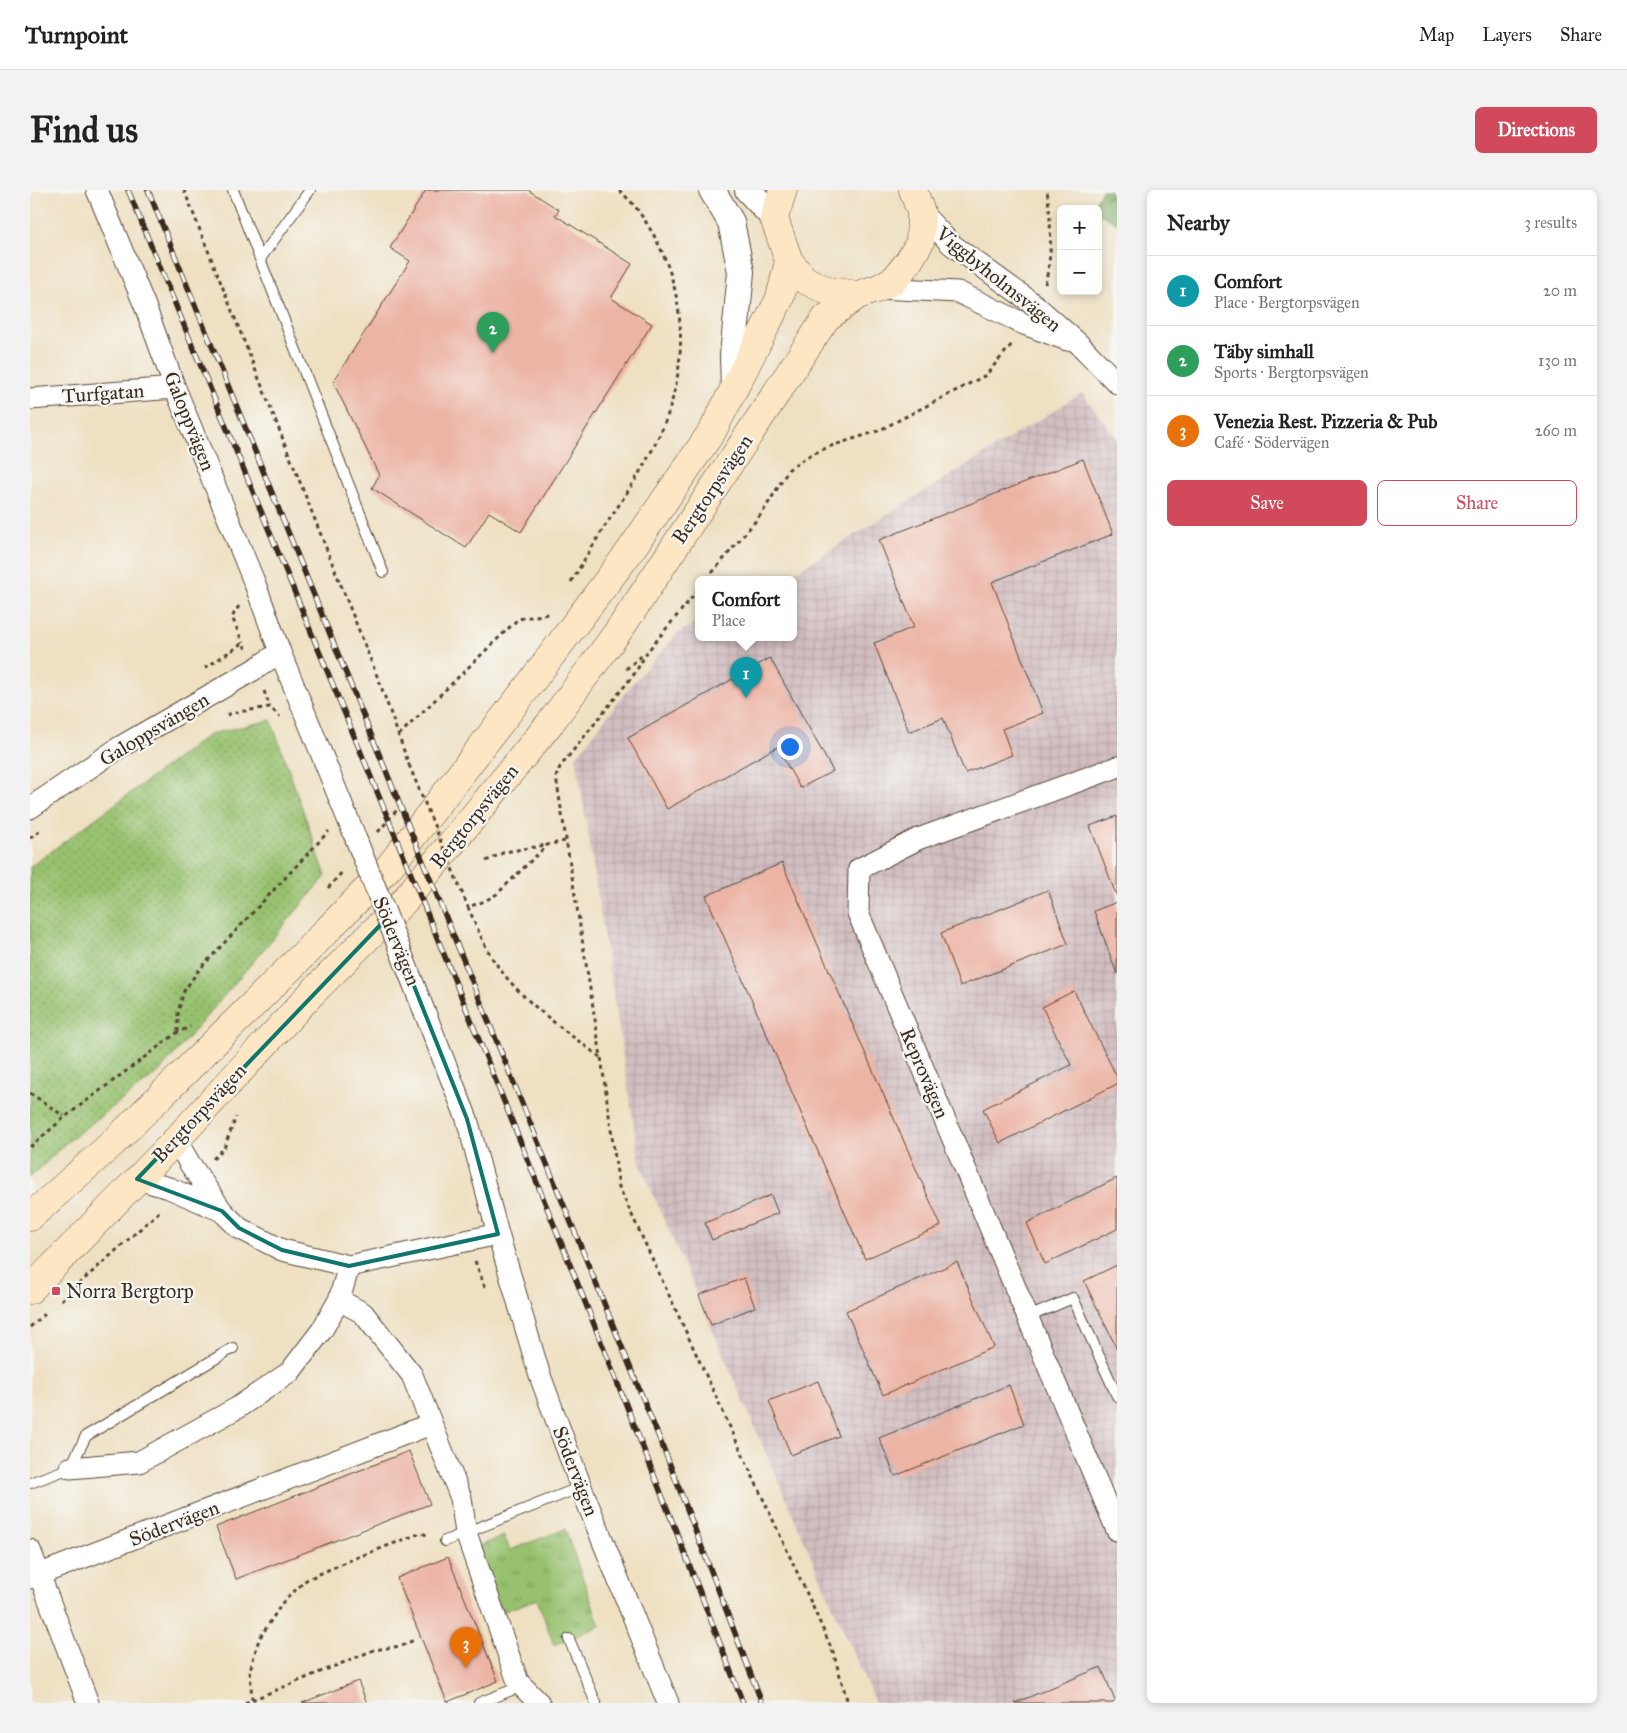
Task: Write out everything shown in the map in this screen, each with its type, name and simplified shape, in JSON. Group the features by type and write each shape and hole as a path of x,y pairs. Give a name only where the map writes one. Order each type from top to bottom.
{"main road":[{"path":"783,190 774,218 789,261 805,280 828,291 868,292"},
{"name":"Bergtorpsvägen","path":"30,1290 176,1140 311,994 405,900 515,766 622,626 826,318 868,292 895,279 909,261 920,242 917,201"},
{"name":"Bergtorpsvägen","path":"30,1217 114,1142 389,867 630,551 713,430 780,298 789,261"}],"street":[{"name":"Galoppvägen","path":"98,190 145,306 175,388 255,584 280,652"},
{"path":"712,190 731,222 741,272 733,356 734,389"},
{"path":"748,190 774,218"},
{"name":"Viggbyholmsvägen","path":"917,201 951,244 1035,306 1079,344 1117,383"},
{"name":"Viggbyholmsvägen","path":"868,292 958,292 1024,324 1079,344"},
{"name":"Turfgatan","path":"30,398 175,388"},
{"name":"Galoppsvängen","path":"30,808 120,747 255,669 280,652"},
{"name":"Södervägen","path":"280,652 364,835 425,1012 467,1118 498,1234 540,1373 582,1487 668,1703"},
{"name":"Reprovägen","path":"1117,767 918,839 859,869 858,913 1117,1530"},
{"path":"176,1140 222,1210 239,1228 282,1250 349,1266 498,1234"},
{"path":"137,1179 169,1188 222,1210"},
{"path":"70,1468 139,1462 238,1408 290,1372 322,1330 339,1300 349,1266"},
{"path":"339,1300 364,1313 412,1375 461,1498 466,1533 518,1682 539,1703"},
{"name":"Södervägen","path":"34,1576 431,1424"},
{"path":"30,1550 34,1576 88,1703"}],"lane":[{"path":"233,190 383,572"},
{"path":"260,260 310,190"},
{"path":"1028,1316 1074,1298 1117,1396"},
{"path":"30,1483 70,1468 86,1436 233,1348"},
{"path":"444,1541 582,1487"},
{"path":"569,1639 596,1703"},
{"path":"479,1703 522,1686"}],"path":[{"path":"184,190 381,686 409,765 468,907 488,950 507,976 540,1012 600,1057"},
{"path":"567,588 641,471 665,423 677,388 680,311 670,270 657,242 639,212 619,190"},
{"path":"1035,306 1042,293 1049,269 1051,238 1047,190"},
{"path":"710,576 763,512 789,470 810,456 831,446 878,431 986,375 1009,349 1024,324"},
{"path":"695,594 647,652 636,673 560,767 556,777 619,1186 833,1652 848,1703"},
{"path":"399,736 518,619 552,613 550,619"},
{"path":"223,717 232,713 270,707 283,719"},
{"path":"412,793 425,778"},
{"path":"364,835 399,808"},
{"path":"30,838 46,826"},
{"path":"178,1032 178,1012 184,991 198,971 330,830"},
{"path":"486,861 505,852 566,841"},
{"path":"468,907 496,894 547,845"},
{"path":"322,895 348,866"},
{"path":"30,1147 65,1116 178,1032 192,1026"},
{"path":"30,1093 65,1116"},
{"path":"252,1700 250,1670 259,1639 282,1602 306,1580 348,1561 421,1533 444,1541"},
{"path":"245,1703 374,1650 401,1646 414,1640"}],"highlighted area":[{"path":"387,918 467,1119 498,1234 349,1266 282,1250 239,1228 222,1211 137,1179"}],"shaded area":[{"path":"1082,393 1117,439 1117,1703 875,1703 640,1164 576,757 632,684 679,632 695,624 695,641 797,641 797,576 789,576"}],"green space":[{"path":"1102,190 1117,190 1117,223 1102,215 1102,205 1094,205"},
{"path":"271,720 326,876 159,1072 67,1142 30,1178 30,867 210,734"},
{"path":"565,1529 600,1626 554,1645 537,1599 502,1612 477,1547 504,1536 510,1550"}],"building":[{"path":"426,190 528,190 559,210 555,215 632,264 611,298 652,324 521,532 489,512 466,548 372,488 379,475 333,382 410,261 390,248"},
{"path":"1083,459 1113,534 992,582 1043,713 1002,729 1012,755 965,773 943,718 909,732 874,643 914,627 879,540"},
{"path":"770,658 833,771 800,788 777,747 667,809 628,738"},
{"path":"1117,816 1117,897 1090,826"},
{"path":"782,863 941,1226 865,1259 706,896"},
{"path":"1048,890 1068,944 960,986 941,933"},
{"path":"1117,902 1117,974 1094,911"},
{"path":"1074,991 1117,1077 1117,1084 1000,1143 983,1109 1071,1065 1042,1007"},
{"path":"1117,1178 1117,1229 1045,1264 1027,1223"},
{"path":"771,1195 778,1213 712,1240 705,1223"},
{"path":"957,1262 994,1347 883,1395 846,1311"},
{"path":"1117,1265 1117,1349 1084,1281"},
{"path":"744,1278 755,1307 711,1325 699,1295"},
{"path":"818,1381 839,1436 791,1455 769,1401"},
{"path":"1009,1385 1024,1424 895,1476 879,1438"},
{"path":"409,1451 430,1504 236,1579 216,1527"},
{"path":"448,1557 498,1681 447,1702 397,1578"},
{"path":"1101,1667 1116,1703 1015,1703"},
{"path":"358,1681 367,1703 302,1703"}],"railway":[{"path":"128,190 517,1134 743,1703"},
{"path":"148,190 667,1457 762,1703"}],"place":[{"name":"Täby simhall","path":"493,353"},
{"name":"Comfort","path":"746,698"},
{"name":"Norra Bergtorp","path":"56,1291"},
{"name":"Venezia Rest. Pizzeria & Pub","path":"466,1668"}]}
